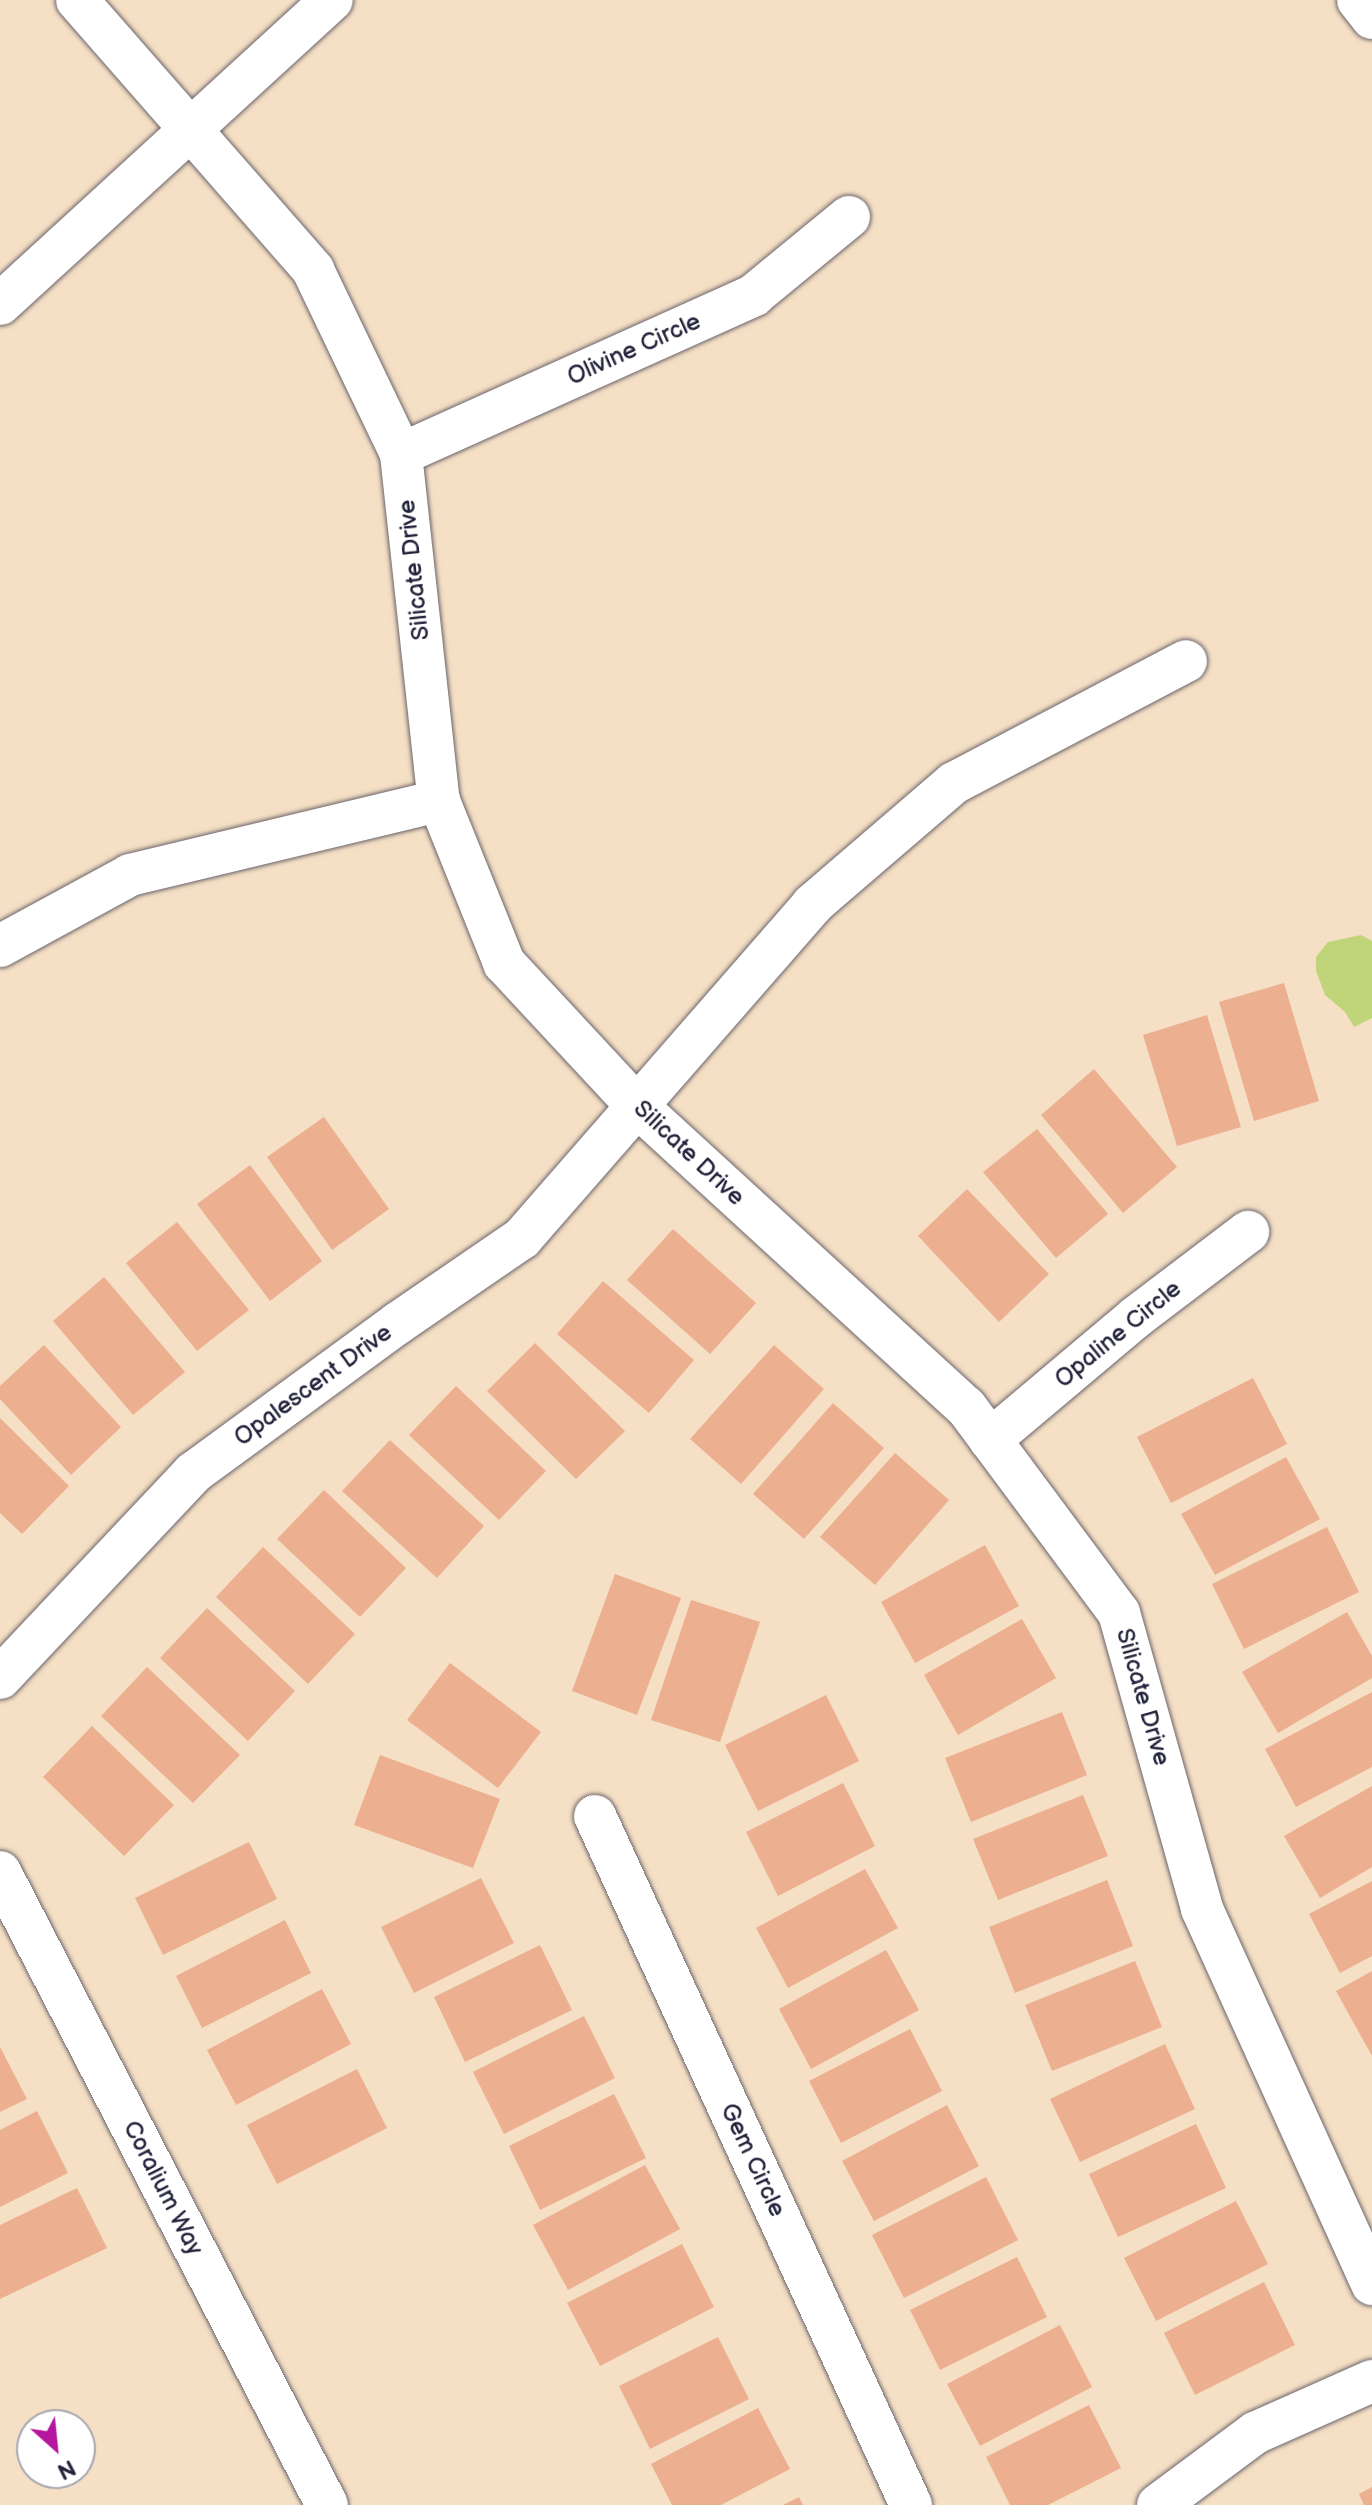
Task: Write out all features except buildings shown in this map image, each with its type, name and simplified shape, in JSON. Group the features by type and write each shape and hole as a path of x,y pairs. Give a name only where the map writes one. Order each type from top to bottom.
{"street":[{"name":"Silicate Drive","path":"77,0 313,270 401,454 439,801 504,963 637,1106 966,1407 1119,1613 1202,1909 1372,2284"},
{"path":"0,304 332,0"},
{"path":"1358,0 1372,18"},
{"name":"Olivine Circle","path":"401,454 754,295 849,217"},
{"name":"Opalescent Drive","path":"0,1678 193,1473 398,1323 522,1238 812,905 954,783 1186,661"},
{"path":"0,946 130,875 439,801"},
{"name":"Opaline Circle","path":"990,1440 1136,1317 1248,1232"},
{"name":"Gem Circle","path":"595,1816 911,2505"},
{"name":"Coralium Way","path":"0,1872 327,2505"},
{"path":"1158,2505 1255,2433 1372,2381"}],"green space":[{"path":"1361,935 1372,941 1372,1018 1354,1027 1345,1012 1325,995 1316,971 1316,957 1328,942"}]}
